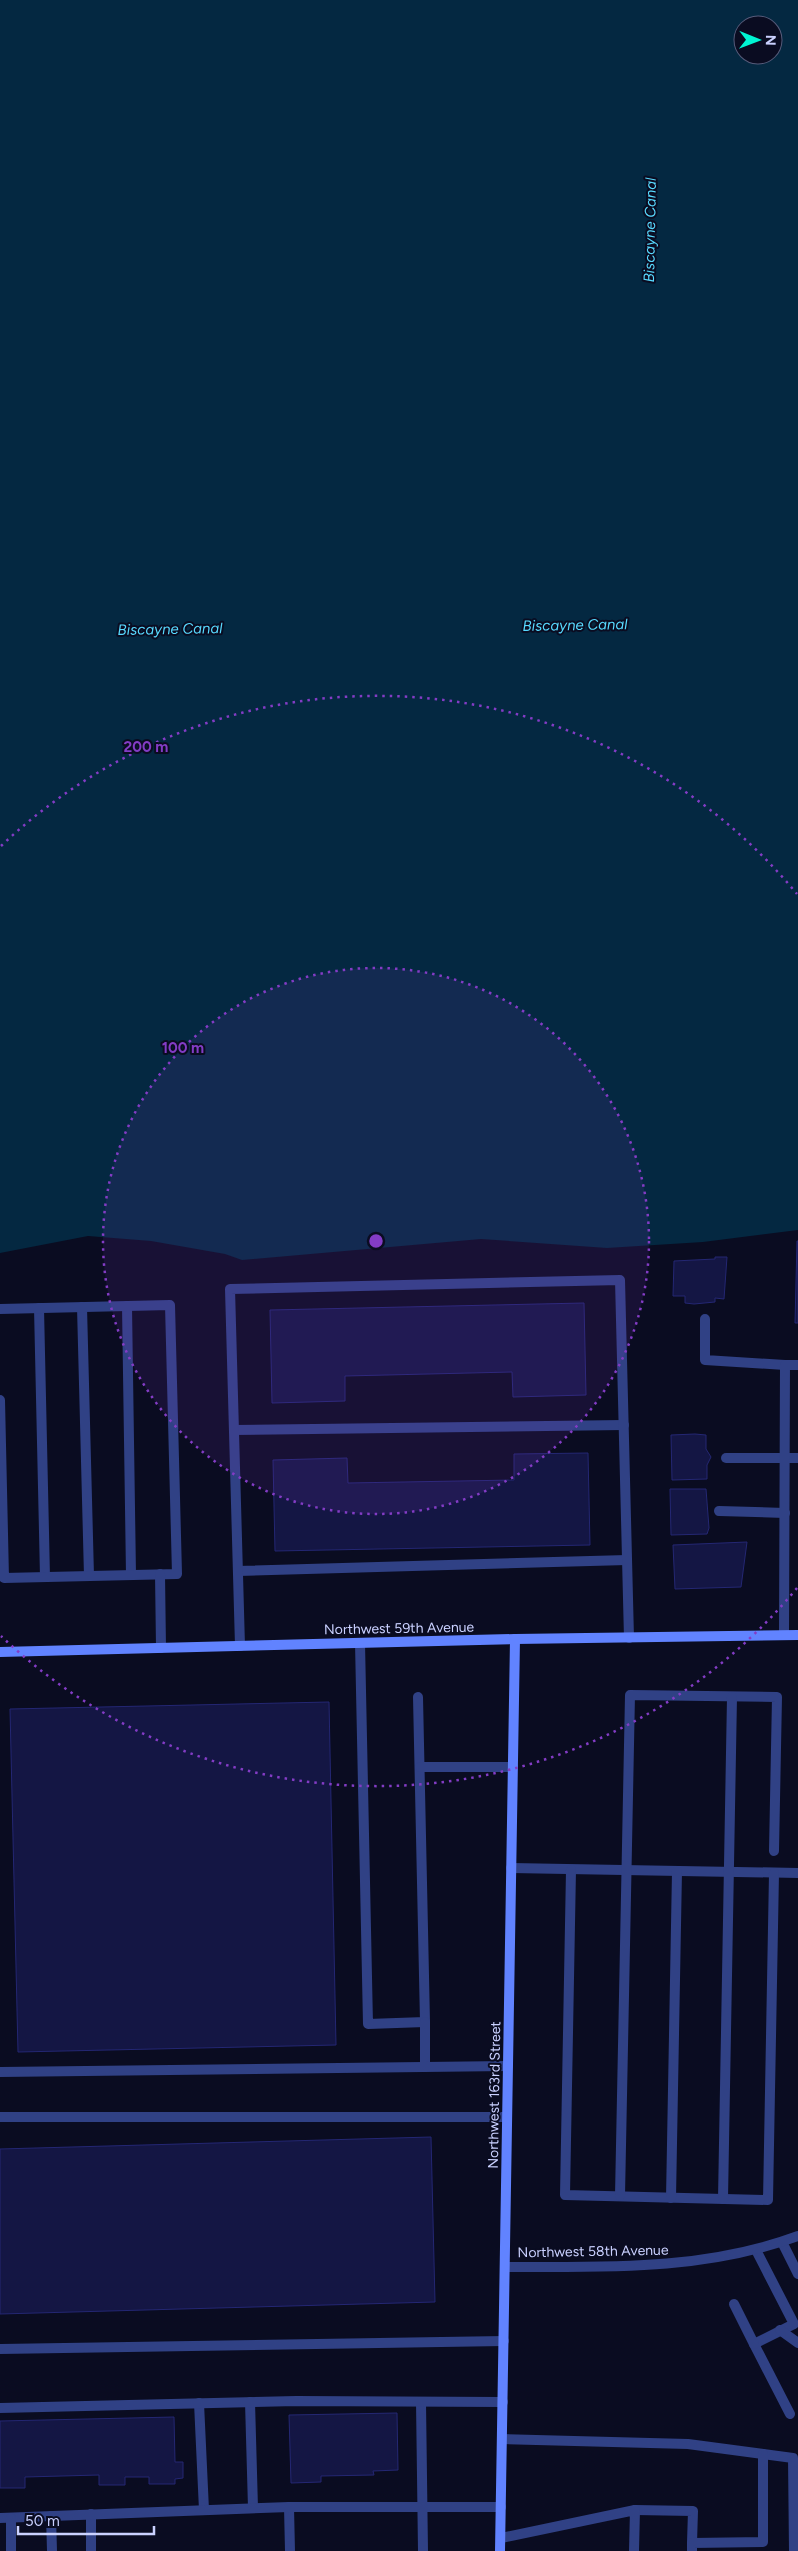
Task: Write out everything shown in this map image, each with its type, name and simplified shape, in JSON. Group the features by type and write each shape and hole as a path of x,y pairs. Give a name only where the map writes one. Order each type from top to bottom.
{"street":[{"path":"240,1646 230,1289 620,1280 629,1638"},
{"path":"0,1309 170,1305 177,1574 4,1578 0,1400"},
{"path":"127,1306 132,1575"},
{"path":"82,1307 88,1576"},
{"path":"38,1308 45,1577"},
{"path":"705,1319 705,1360 786,1366 798,1365"},
{"path":"784,1636 786,1366"},
{"path":"234,1430 624,1425"},
{"path":"726,1458 798,1458"},
{"path":"719,1511 785,1513"},
{"path":"238,1571 627,1560"},
{"path":"160,1574 161,1648"},
{"name":"Northwest 59th Avenue","path":"0,1652 515,1639 798,1635"},
{"name":"Northwest 163rd Street","path":"500,2551 515,1639"},
{"path":"360,1643 368,2024 425,2022"},
{"path":"620,2196 630,1695 777,1697 774,1851"},
{"path":"418,1697 425,2067"},
{"path":"723,2199 732,1697"},
{"path":"420,1767 513,1767"},
{"path":"511,1868 798,1874"},
{"path":"571,1870 565,2195 768,2200 774,1873"},
{"path":"671,2198 677,1871"},
{"path":"0,2072 508,2066"},
{"path":"0,2117 507,2117"},
{"name":"Northwest 58th Avenue","path":"505,2267 626,2267 695,2262 756,2250 798,2236"},
{"path":"782,2242 798,2274"},
{"path":"754,2344 796,2323 756,2250"},
{"path":"734,2304 790,2414"},
{"path":"780,2330 798,2342"},
{"path":"0,2349 504,2341"},
{"path":"0,2408 250,2402 503,2402"},
{"path":"250,2402 253,2508"},
{"path":"421,2402 423,2551"},
{"path":"199,2403 204,2510"},
{"path":"502,2440 688,2444 796,2458 794,2551"},
{"path":"501,2538 635,2510 693,2511 692,2547 764,2542 763,2454"},
{"path":"289,2506 290,2551"},
{"path":"11,2551 5,2518 289,2506 501,2507"},
{"path":"633,2551 635,2510"},
{"path":"91,2514 91,2551"},
{"path":"51,2516 52,2551"}],"water":[{"name":"Biscayne Canal","path":"0,0 798,0 798,1230 703,1242 607,1248 481,1239 242,1260 225,1254 151,1241 88,1236 0,1253"}],"building":[{"path":"797,1241 798,1323 795,1323"},
{"path":"715,1257 727,1257 724,1299 715,1298 715,1302 694,1304 685,1303 685,1296 673,1296 674,1261 715,1259"},
{"path":"584,1303 586,1395 513,1397 512,1372 345,1376 345,1401 272,1403 270,1310"},
{"path":"671,1435 706,1435 706,1449 711,1457 707,1465 707,1479 672,1480"},
{"path":"588,1453 590,1545 275,1551 273,1460 347,1458 348,1483 514,1480 514,1454"},
{"path":"670,1489 706,1489 709,1528 707,1534 671,1535"},
{"path":"747,1542 741,1587 675,1589 673,1545"},
{"path":"329,1702 336,2045 18,2052 10,1709"},
{"path":"431,2137 435,2302 0,2314 0,2149"},
{"path":"397,2413 398,2470 373,2471 374,2475 321,2476 321,2482 291,2483 289,2415"},
{"path":"174,2417 175,2462 183,2462 183,2478 175,2479 175,2484 149,2484 149,2477 125,2477 125,2485 99,2485 99,2475 25,2477 25,2488 0,2488 0,2421"}]}
